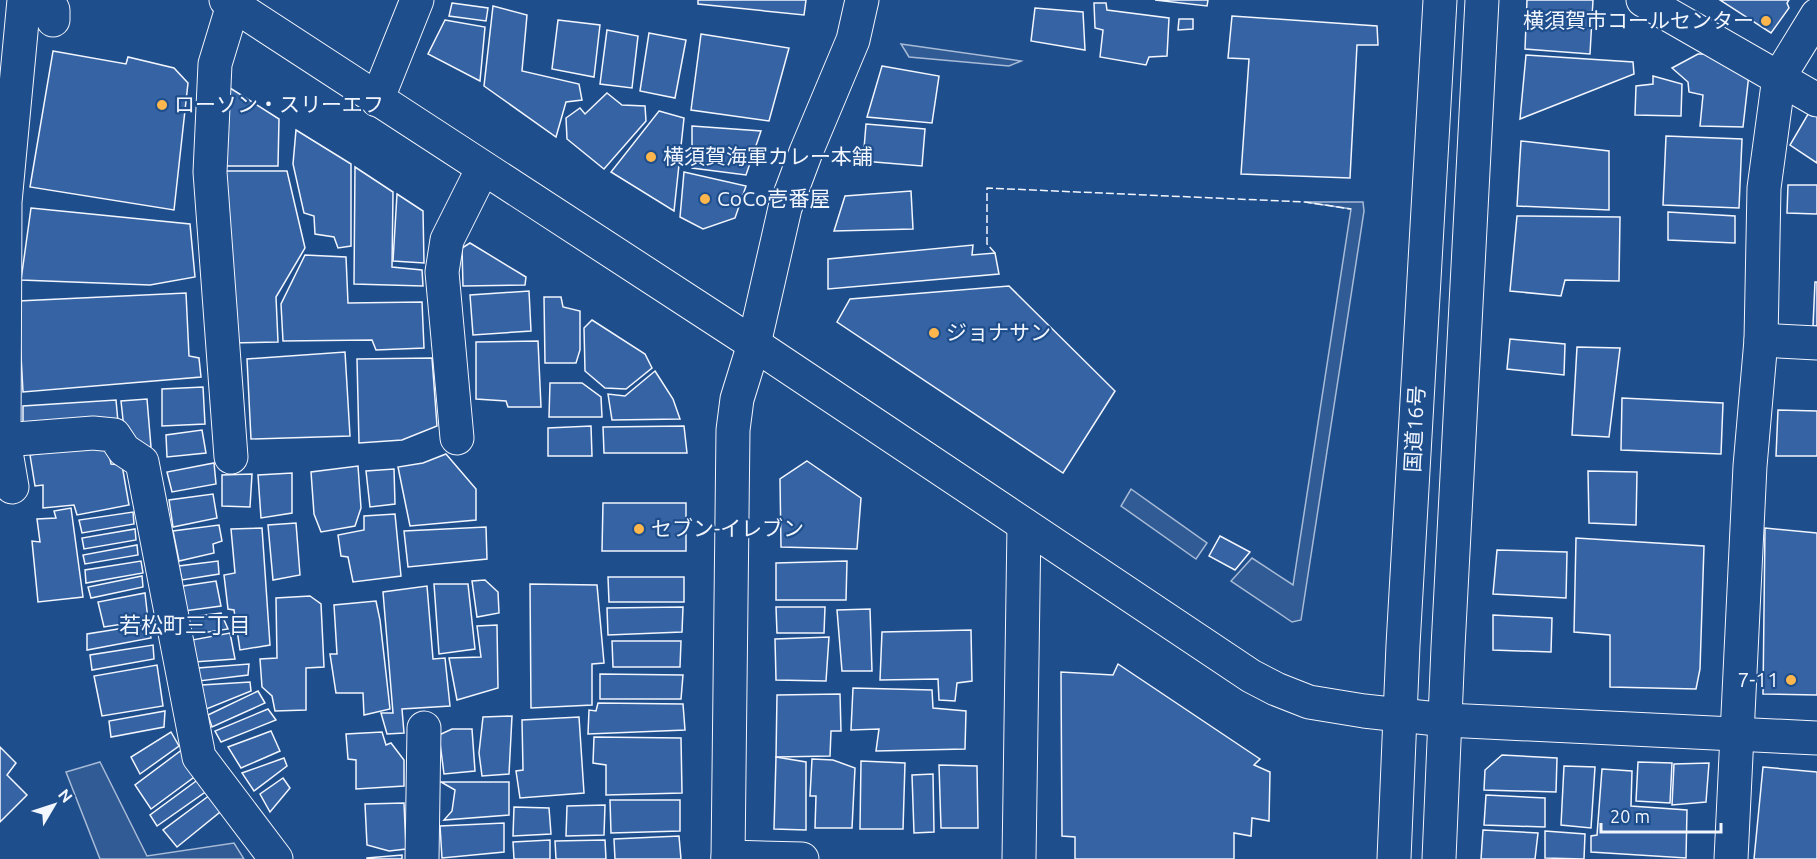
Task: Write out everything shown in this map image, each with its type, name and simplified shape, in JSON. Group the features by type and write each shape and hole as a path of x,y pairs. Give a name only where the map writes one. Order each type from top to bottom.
{"main road":[{"path":"12,487 4,440 6,202 24,0"},
{"path":"201,0 229,2 754,344 1251,676 1276,689 1309,702 1446,720 1817,738"},
{"path":"377,100 417,0"},
{"path":"802,859 728,858 733,430 737,399 754,344 785,208 853,40 862,0"},
{"name":"国道16号","path":"1394,859 1440,0"},
{"name":"国道16号","path":"1439,859 1482,0"},
{"path":"1642,0 1817,100"},
{"path":"229,2 215,64 210,172 231,457"},
{"path":"1731,859 1750,466 1761,340 1764,188 1779,77 1817,15"},
{"path":"457,438 442,272 447,240 483,168"},
{"path":"1761,340 1817,343"},
{"path":"4,440 93,433 114,435 124,450 142,462 200,757 276,859"},
{"path":"1019,859 1024,525"},
{"path":"422,859 424,728"}],"shaded area":[{"path":"901,44 1021,61 1009,66 909,57"},
{"path":"1305,202 1363,202 1364,211 1301,620 1292,622 1231,581 1252,558 1293,585 1351,209"},
{"path":"1131,489 1207,543 1196,559 1121,506"},
{"path":"100,762 147,856 234,843 244,859 100,859 66,772"}],"building":[{"path":"698,0 806,0 804,15 698,4"},
{"path":"1155,0 1208,0 1207,6"},
{"path":"1527,0 1593,0 1590,54 1525,49"},
{"name":"横須賀市コールセンター","path":"1720,0 1789,0 1787,3 1789,8 1771,33"},
{"path":"452,3 488,8 486,21 449,16"},
{"path":"1094,3 1106,3 1107,10 1169,18 1167,56 1149,57 1146,65 1100,57 1103,30 1095,28"},
{"path":"493,6 527,15 522,71 579,84 582,100 566,102 556,137 484,86"},
{"path":"1035,8 1083,12 1085,50 1031,41"},
{"path":"1232,16 1377,26 1378,45 1357,45 1350,178 1241,174 1249,59 1228,58"},
{"path":"1179,19 1193,19 1193,29 1178,30"},
{"path":"445,20 485,27 480,81 428,54"},
{"path":"558,20 600,25 594,77 552,69"},
{"path":"607,30 638,36 632,88 600,84"},
{"path":"649,33 686,40 675,98 640,91"},
{"path":"701,34 789,48 769,121 691,110"},
{"path":"53,51 126,64 128,57 174,68 188,83 174,210 30,187"},
{"path":"1698,54 1715,54 1749,74 1743,127 1700,126 1703,95 1689,92 1688,82 1672,68"},
{"path":"1526,55 1633,62 1634,74 1520,119"},
{"path":"882,66 939,76 932,123 867,117"},
{"path":"1653,76 1682,84 1681,116 1635,115 1636,86 1653,84"},
{"path":"230,88 279,119 278,166 226,166"},
{"path":"607,93 622,105 645,106 646,121 604,169 567,139 566,118 580,108 585,114"},
{"path":"1811,109 1817,113 1817,163 1790,145"},
{"path":"659,111 684,118 674,211 611,172"},
{"path":"866,124 925,129 922,166 863,161"},
{"path":"692,126 761,131 746,175 692,168"},
{"path":"296,130 351,164 351,246 338,248 334,237 315,234 314,216 304,213 293,164"},
{"path":"1666,136 1742,139 1739,208 1663,205"},
{"path":"1521,141 1609,151 1609,210 1517,206"},
{"path":"355,167 393,192 392,267 422,270 423,286 354,284"},
{"path":"223,171 287,171 305,248 276,297 278,342 230,343"},
{"path":"684,172 746,186 735,218 703,229 680,217"},
{"path":"1788,185 1817,185 1817,214 1787,213"},
{"path":"911,191 913,229 834,231 845,196"},
{"path":"397,194 423,211 424,263 393,261"},
{"path":"31,208 190,224 195,277 150,285 21,280"},
{"path":"1668,212 1735,216 1735,243 1668,240"},
{"path":"1517,216 1620,217 1619,281 1565,280 1561,296 1510,291"},
{"path":"470,243 526,277 525,285 463,286 462,248"},
{"path":"973,245 972,255 995,253 999,274 828,289 828,259"},
{"path":"305,255 346,257 348,303 422,302 424,348 376,350 372,340 283,341 281,304"},
{"path":"1815,282 1817,282 1817,326 1813,326"},
{"path":"1009,286 1115,391 1063,473 837,322 850,299"},
{"path":"529,291 531,331 473,335 470,295"},
{"path":"186,293 189,356 199,358 201,377 23,392 18,301"},
{"path":"544,297 561,297 563,307 580,311 580,350 576,363 545,363"},
{"path":"592,320 645,354 652,368 626,389 605,388 585,371 584,328"},
{"path":"1510,339 1565,344 1564,375 1507,369"},
{"path":"538,341 541,407 508,407 506,401 476,399 476,342"},
{"path":"1577,347 1620,348 1609,437 1572,435"},
{"path":"345,352 350,436 251,439 247,359"},
{"path":"432,358 437,426 402,440 359,443 357,359"},
{"path":"655,371 673,399 680,419 612,420 608,394 625,396"},
{"path":"550,383 582,383 601,397 602,417 549,417"},
{"path":"203,387 205,424 162,426 162,389"},
{"path":"1622,398 1723,403 1721,454 1621,450"},
{"path":"147,399 151,447 140,450 124,429 121,401"},
{"path":"116,400 118,422 23,430 23,406"},
{"path":"1778,410 1817,411 1817,456 1776,456"},
{"path":"591,426 592,456 548,456 548,428"},
{"path":"684,426 687,453 604,453 603,427"},
{"path":"202,430 206,453 167,457 166,435"},
{"path":"107,444 111,464 122,465 129,505 77,515 74,505 43,508 43,485 35,486 30,455"},
{"path":"446,454 476,489 476,520 410,526 398,467 423,463"},
{"path":"807,461 861,498 857,549 781,547 780,479"},
{"path":"214,463 216,484 172,492 167,472"},
{"path":"358,466 361,508 355,526 321,532 314,514 311,472"},
{"path":"394,469 395,504 370,507 366,471"},
{"path":"1588,471 1637,472 1636,525 1589,523"},
{"path":"292,473 292,513 261,518 258,475"},
{"path":"252,474 250,507 222,506 222,475"},
{"path":"213,494 217,518 173,527 169,500"},
{"path":"603,503 686,503 686,551 602,551"},
{"path":"71,508 83,597 38,602 32,541 40,542 37,519 56,518 54,511"},
{"path":"133,512 134,524 82,533 79,520"},
{"path":"395,514 401,576 353,582 348,557 341,556 338,535 364,530 364,516"},
{"path":"296,523 300,575 273,580 268,525"},
{"path":"219,525 222,541 213,544 214,553 179,561 173,531"},
{"path":"486,527 487,559 408,567 404,531"},
{"path":"262,528 270,645 240,650 234,610 228,609 224,575 235,573 231,529"},
{"path":"1765,528 1817,533 1817,695 1763,694"},
{"path":"135,529 136,540 84,549 82,538"},
{"path":"1220,536 1250,552 1235,570 1209,556"},
{"path":"1576,538 1704,546 1700,669 1696,689 1610,687 1610,635 1574,632"},
{"path":"137,545 138,555 85,564 83,555"},
{"path":"1497,550 1567,552 1566,598 1493,594"},
{"path":"141,561 143,573 86,583 85,570"},
{"path":"218,561 219,574 182,580 179,566"},
{"path":"847,561 846,600 776,600 776,563"},
{"path":"142,576 143,587 91,598 88,587"},
{"path":"608,577 684,577 684,602 609,602"},
{"path":"485,580 498,592 499,613 477,617 472,581"},
{"path":"216,581 221,606 184,611 183,586"},
{"path":"434,584 468,584 475,649 439,654"},
{"path":"530,584 597,585 604,663 592,664 592,705 531,708"},
{"path":"427,586 433,659 445,658 450,706 402,709 404,733 387,734 381,713 393,713 383,592"},
{"path":"145,593 148,620 104,627 98,602"},
{"path":"310,596 321,604 324,667 306,668 306,710 275,711 272,696 262,687 260,659 277,658 276,598"},
{"path":"376,601 390,709 364,715 363,693 336,693 330,654 337,654 334,605"},
{"path":"683,607 682,632 608,635 607,608"},
{"path":"776,607 825,607 824,633 777,633"},
{"path":"870,609 872,671 842,671 837,610"},
{"path":"221,613 228,629 189,635 189,617"},
{"path":"1493,615 1552,618 1551,652 1493,650"},
{"path":"149,624 151,638 87,650 87,634"},
{"path":"497,625 498,688 457,700 449,658 481,657 477,626"},
{"path":"971,630 972,681 957,683 955,701 939,700 938,679 880,680 882,632"},
{"path":"230,633 235,659 194,662 192,640"},
{"path":"829,637 826,681 776,680 775,639"},
{"path":"612,641 681,641 680,667 613,667"},
{"path":"153,645 154,659 92,670 90,655"},
{"path":"249,664 248,675 199,681 198,668"},
{"path":"1118,664 1260,759 1254,765 1270,772 1269,821 1252,818 1251,836 1234,833 1234,859 1075,859 1075,837 1062,836 1061,672 1113,675"},
{"path":"157,665 163,706 102,716 94,676"},
{"path":"600,674 683,675 681,699 600,699"},
{"path":"250,682 251,691 204,710 202,685"},
{"path":"853,688 932,690 933,708 966,711 965,749 876,751 879,729 851,730"},
{"path":"258,691 265,703 212,727 208,715"},
{"path":"840,694 841,731 831,731 830,756 776,757 777,695"},
{"path":"598,703 683,704 685,730 588,734 589,710 596,711"},
{"path":"268,709 276,720 221,742 215,731"},
{"path":"165,711 164,727 111,737 109,721"},
{"path":"512,716 509,774 482,776 479,753 483,717"},
{"path":"579,717 584,793 520,798 516,771 523,770 522,720"},
{"path":"452,729 472,729 475,771 444,774 439,735"},
{"path":"271,731 280,751 241,768 228,747"},
{"path":"171,732 179,746 140,774 131,757"},
{"path":"382,732 386,745 391,743 404,760 404,786 356,789 356,760 348,759 346,734"},
{"path":"594,737 681,738 682,793 606,795 606,765 593,763"},
{"path":"0,747 16,763 7,775 27,795 0,822"},
{"path":"183,749 201,772 151,809 135,785"},
{"path":"1502,755 1557,758 1556,792 1484,790 1485,770"},
{"path":"776,757 806,762 806,830 774,829"},
{"path":"284,758 287,766 254,791 242,773"},
{"path":"812,759 833,760 855,768 852,828 815,828 816,796 810,796"},
{"path":"861,761 905,763 903,829 860,829"},
{"path":"1638,762 1672,763 1670,803 1636,801"},
{"path":"1709,763 1706,802 1672,805 1674,764"},
{"path":"939,765 977,766 978,828 941,828"},
{"path":"1564,766 1595,767 1591,828 1561,825"},
{"path":"1763,767 1817,772 1817,859 1754,859"},
{"path":"1602,769 1632,771 1631,806 1687,810 1686,858 1591,852 1591,836 1597,835"},
{"path":"933,774 934,832 914,833 912,775"},
{"path":"203,776 211,788 157,826 150,815"},
{"path":"283,778 290,788 270,812 260,794"},
{"path":"441,782 509,782 509,815 444,820 452,811 455,790"},
{"path":"214,792 225,808 177,847 163,830"},
{"path":"1486,795 1545,798 1545,827 1484,825"},
{"path":"610,800 680,800 680,831 611,833"},
{"path":"404,803 406,849 389,851 367,845 365,804"},
{"path":"605,805 604,835 566,836 567,806"},
{"path":"514,807 549,808 551,834 513,836"},
{"path":"504,823 504,852 442,858 440,826"},
{"path":"1483,830 1538,833 1535,859 1481,859"},
{"path":"1545,831 1585,834 1584,859 1545,858"},
{"path":"679,836 681,859 615,859 614,839"},
{"path":"550,840 550,859 514,859 513,842"},
{"path":"605,840 606,859 556,859 555,841"},
{"path":"402,855 402,859 367,859 367,858"}],"fence":[{"path":"995,253 987,244 987,188 1305,202 1351,209"}],"place":[{"name":"横須賀市コールセンター","path":"1766,21"},
{"name":"ローソン・スリーエフ","path":"162,105"},
{"name":"横須賀海軍カレー本舗","path":"651,157"},
{"name":"CoCo壱番屋","path":"705,199"},
{"name":"ジョナサン","path":"934,333"},
{"name":"セブン-イレブン","path":"639,529"},
{"name":"7-11","path":"1791,680"}],"district":[{"name":"若松町三丁目","path":"185,625"}]}
